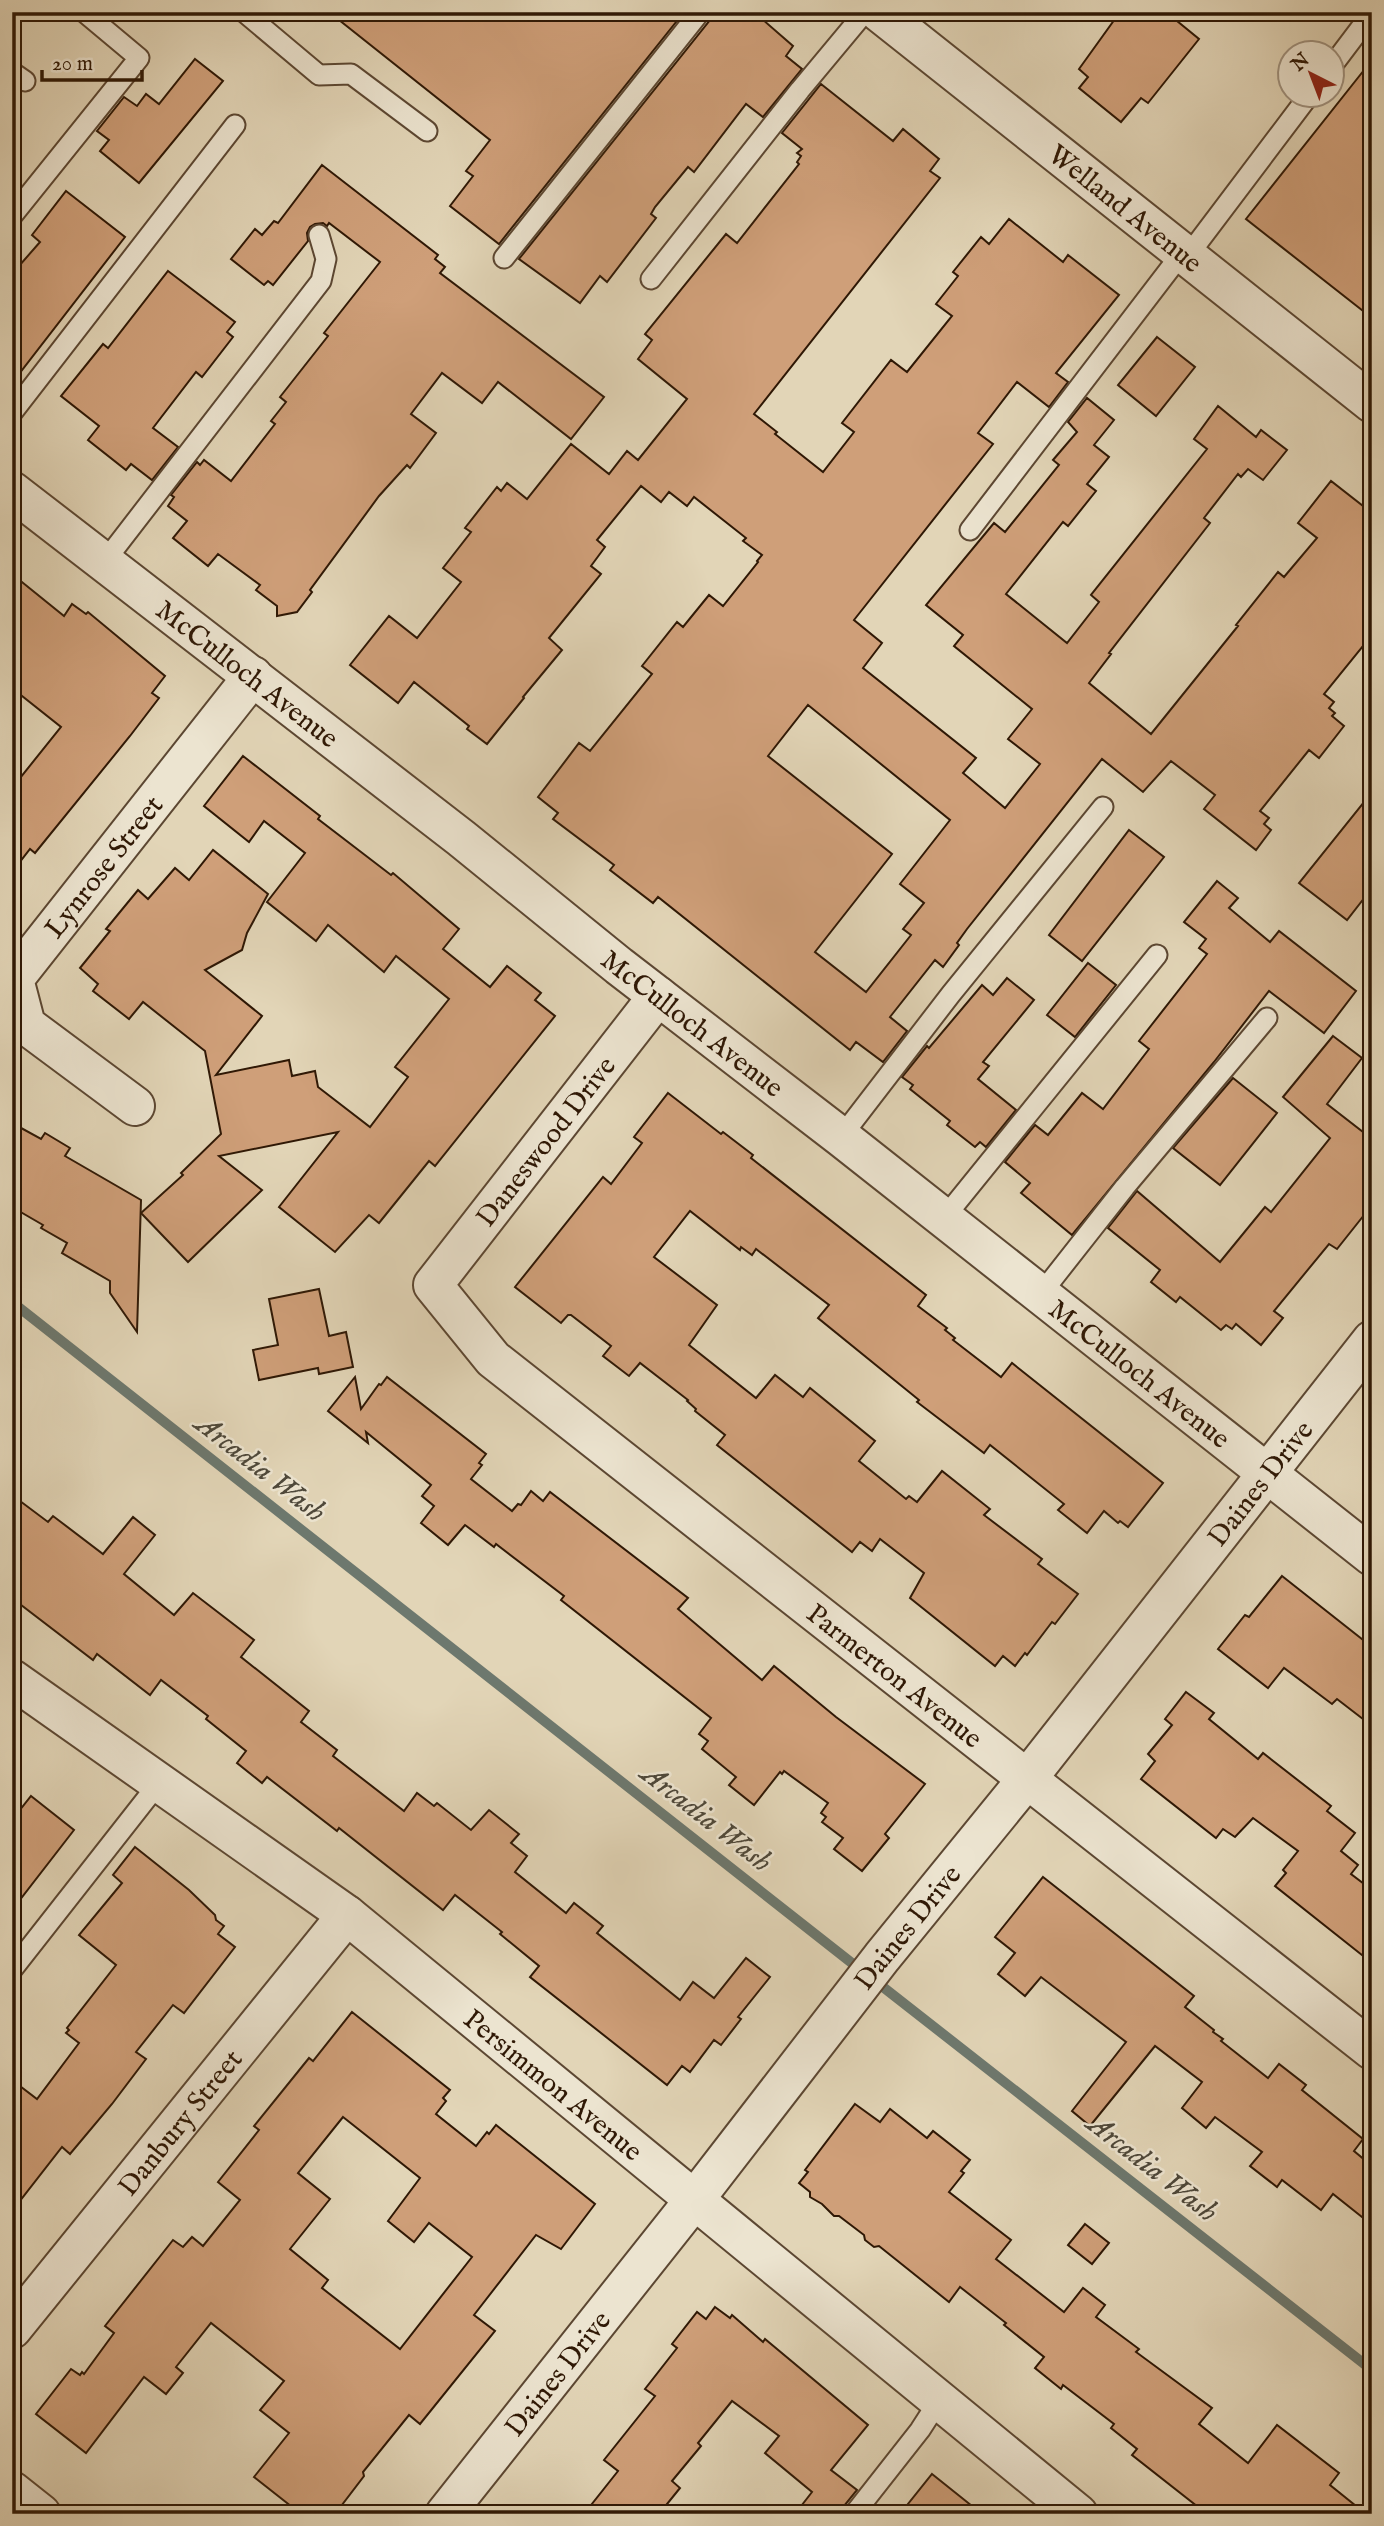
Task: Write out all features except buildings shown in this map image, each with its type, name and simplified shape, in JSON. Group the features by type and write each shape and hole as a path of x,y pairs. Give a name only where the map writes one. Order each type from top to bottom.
{"street":[{"name":"Welland Avenue","path":"877,13 1372,403"},
{"name":"McCulloch Avenue","path":"12,491 461,838 658,996 1372,1556"},
{"name":"Lynrose Street","path":"135,1106 26,1025 14,979 253,676"},
{"name":"Daneswood Drive","path":"433,1286 658,996"},
{"name":"Parmerton Avenue","path":"433,1286 493,1359 1372,2050"},
{"name":"Daines Drive","path":"445,2514 695,2199 882,1957 1027,1779 1372,1340"},
{"name":"Persimmon Avenue","path":"12,1679 347,1915 1078,2514"},
{"name":"Danbury Street","path":"12,2329 347,1915"},
{"path":"12,2491 41,2514"}],"lane":[{"path":"12,216 139,58 84,12"},
{"path":"244,12 319,75 351,74 427,131"},
{"path":"504,258 700,12"},
{"path":"651,279 800,90 877,13"},
{"path":"1346,47 1372,13"},
{"path":"970,530 1299,108"},
{"path":"12,413 235,125"},
{"path":"105,561 321,281 326,259 319,235"},
{"path":"841,1137 951,994 1103,807"},
{"path":"944,1218 1157,955"},
{"path":"1040,1295 1125,1187 1267,1018"},
{"path":"12,1970 158,1784"},
{"path":"854,2514 920,2430 940,2399"}],"waterway":[{"name":"Arcadia Wash","path":"12,1302 862,1971"},
{"name":"Arcadia Wash","path":"874,1980 1372,2370"}]}
